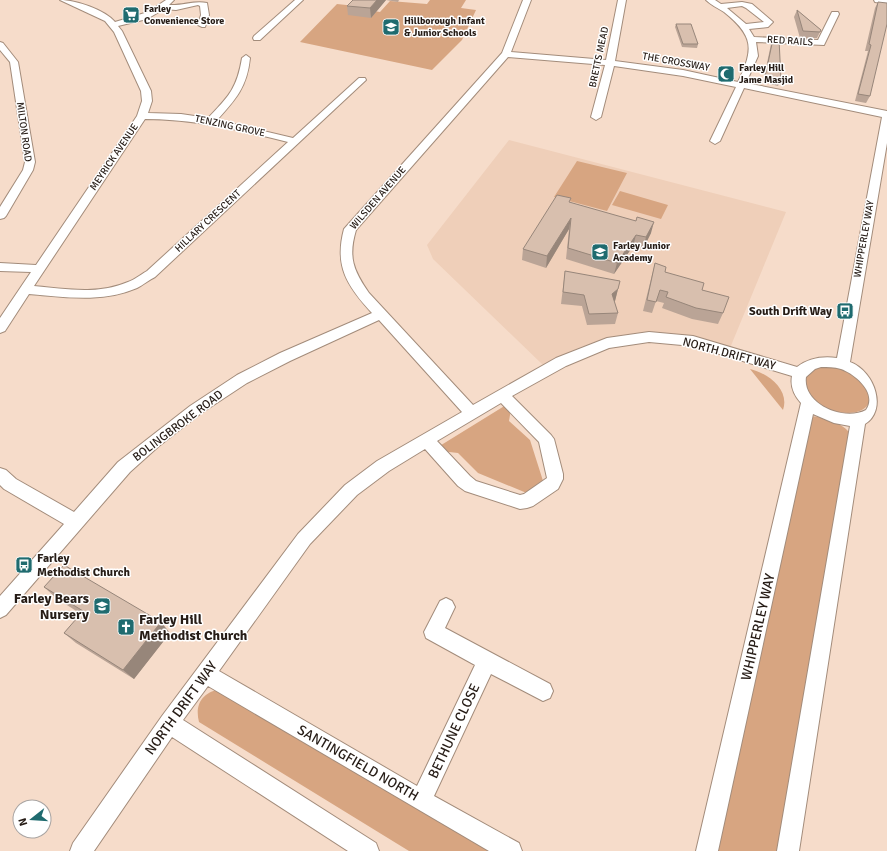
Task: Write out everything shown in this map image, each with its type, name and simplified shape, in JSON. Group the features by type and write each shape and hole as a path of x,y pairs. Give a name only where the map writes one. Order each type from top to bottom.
{"main road":[{"path":"879,0 887,1"}],"street":[{"name":"MEYRICK AVENUE","path":"0,328 142,116 147,101 146,91 113,25 99,14 64,0"},
{"path":"113,25 144,18 164,7 170,0"},
{"path":"257,38 299,0"},
{"name":"WILSDEN AVENUE","path":"472,414 364,296 350,275 345,260 345,244 350,229 506,54 527,0"},
{"name":"BRETTS MEAD","path":"596,118 610,63 622,0"},
{"name":"RED RAILS","path":"710,0 720,6 743,27 751,39 754,52 751,64 715,141"},
{"path":"164,7 173,7 189,3 201,3 204,5 205,15 202,24"},
{"name":"RED RAILS","path":"720,6 742,4 749,6 768,22 765,25 743,27"},
{"name":"RED RAILS","path":"751,39 821,43 835,14"},
{"name":"MILTON ROAD","path":"0,45 14,62 30,162 28,170 0,216"},
{"name":"THE CROSSWAY","path":"506,54 610,63 683,73 887,115"},
{"path":"211,120 232,98 242,84 245,75 246,58"},
{"name":"HILLARY CRESCENT","path":"26,290 91,294 109,292 134,284 151,274 362,80"},
{"name":"TENZING GROVE","path":"142,116 158,115 211,120 295,141"},
{"name":"WHIPPERLEY WAY","path":"843,365 887,115"},
{"path":"873,188 887,192"},
{"path":"0,267 40,269"},
{"name":"BOLINGBROKE ROAD","path":"0,609 124,468 195,410 254,373 285,357 381,314"},
{"name":"NORTH DRIFT WAY","path":"80,851 169,723 304,539 351,490 383,466 502,395 561,362 607,343 649,337 693,342 799,373"},
{"path":"832,362 843,365 855,370 874,386 883,406 868,417 858,420 845,420 832,417 819,411 808,402 798,387 797,380 799,373 804,368 816,363 832,362"},
{"path":"426,440 464,481 471,486 515,501 526,501 552,484 555,479 555,474 546,439 502,395"},
{"name":"WHIPPERLEY WAY","path":"708,851 808,402"},
{"path":"788,851 858,420"},
{"path":"0,475 10,484 76,522"},
{"path":"446,607 433,632 543,691"},
{"name":"BETHUNE CLOSE","path":"421,800 487,661"},
{"name":"SANTINGFIELD NORTH","path":"205,674 511,851"},
{"path":"169,723 368,851"}],"shaded area":[{"name":"Hillborough Infant & Junior Schools","path":"430,0 466,0 461,8 476,10 462,40 432,70 300,42 337,4 356,6 355,8 380,12 390,1 427,4"},
{"name":"Farley Junior Academy","path":"509,140 786,212 730,348 659,333 616,337 581,347 543,365 433,259 427,245"},
{"path":"577,161 627,173 607,211 554,197"},
{"path":"620,191 668,205 661,219 612,205"},
{"path":"819,364 843,368 860,379 865,384 870,396 870,402 866,407 851,413 842,413 824,407 810,398 804,390 803,374"},
{"path":"750,369 764,374 776,384 783,396 783,410"},
{"path":"506,405 511,409 509,421 530,440 544,484 529,494 478,473 458,453 441,451 438,447"},
{"path":"810,416 833,421 847,430 850,434 779,851 714,851"},
{"path":"222,689 496,851 409,851 199,722 198,709 202,699 210,692"}],"building":[{"path":"353,0 377,0 370,8 347,6"},
{"path":"878,2 887,3 887,24 870,96 858,94 871,45 869,44"},
{"path":"797,10 821,30 820,32 803,31"},
{"path":"676,24 691,24 698,44 683,44"},
{"path":"773,39 779,39 781,80 765,77"},
{"path":"557,195 571,198 569,202 636,221 637,217 654,222 646,237 636,235 617,263 568,248 571,218 547,256 523,249"},
{"path":"655,263 666,267 665,272 704,283 702,290 729,297 723,313 696,308 666,297 668,292 660,290 656,302 647,300"},
{"path":"565,271 620,281 618,289 612,294 618,313 589,314 584,295 563,292"},
{"name":"Farley Hill Methodist Church","path":"64,565 161,622 123,670 64,633 83,611 44,587"}],"place":[{"name":"Farley Convenience Store","path":"131,15"},
{"name":"Hillborough Infant & Junior Schools","path":"391,27"},
{"name":"Farley Hill Jame Masjid","path":"726,74"},
{"name":"Farley Junior Academy","path":"600,252"},
{"name":"South Drift Way","path":"845,311"},
{"name":"Farley Methodist Church","path":"24,565"},
{"name":"Farley Bears Nursery","path":"102,606"},
{"name":"Farley Hill Methodist Church","path":"126,627"}]}
